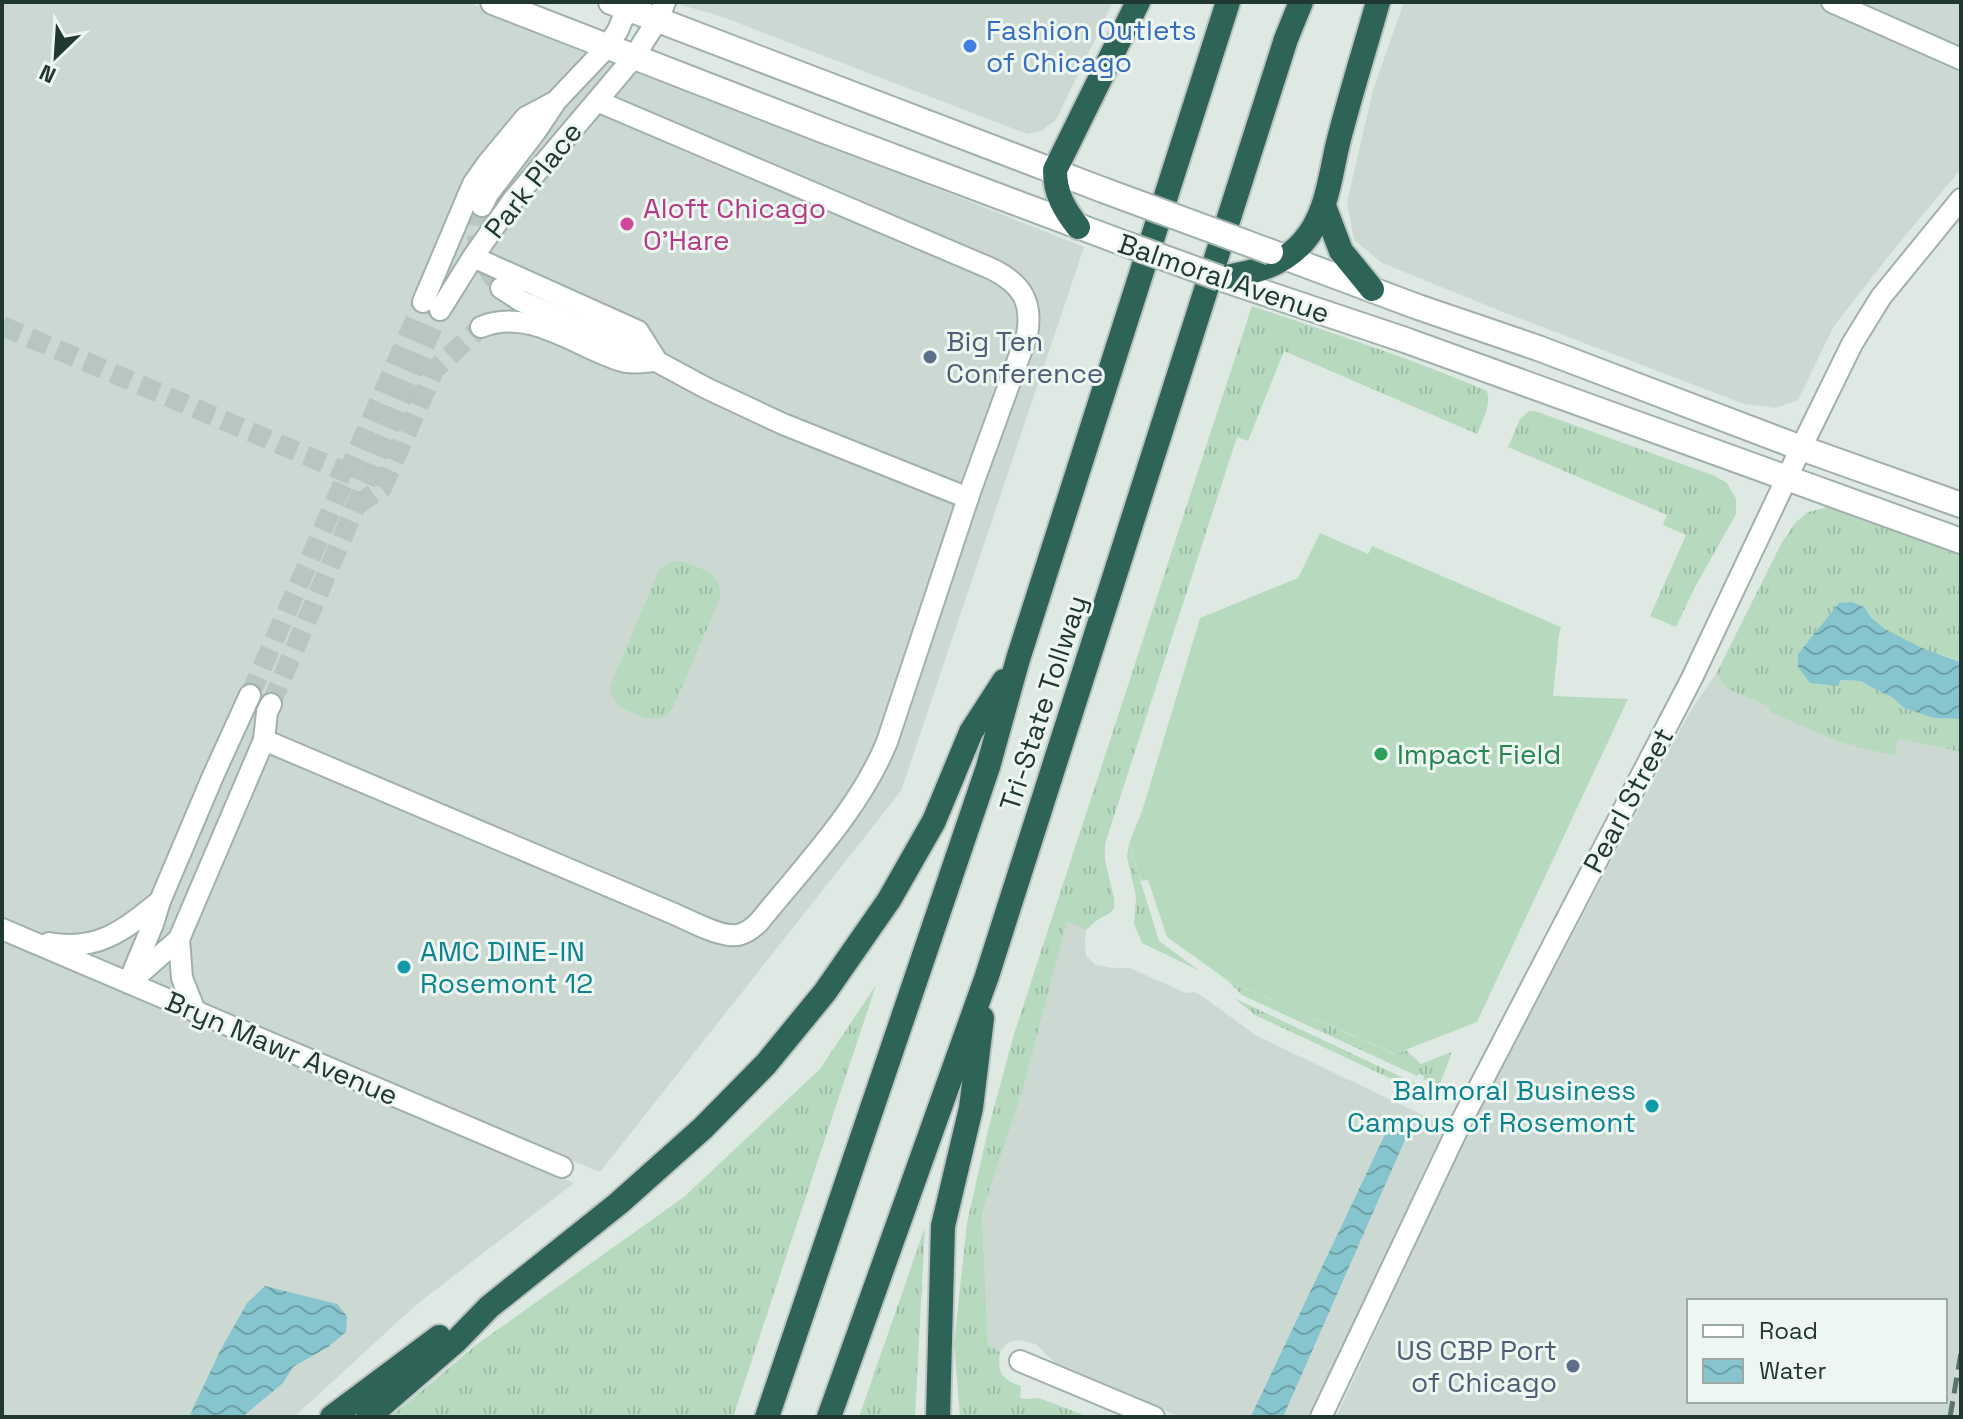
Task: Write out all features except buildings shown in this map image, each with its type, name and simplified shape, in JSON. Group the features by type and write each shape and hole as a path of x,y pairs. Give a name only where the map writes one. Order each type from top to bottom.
{"highway":[{"path":"1084,229 1063,208 1055,187 1055,170 1138,2"},
{"name":"Tri-State Tollway","path":"767,1417 988,767 1018,659 1228,2"},
{"name":"Tri-State Tollway","path":"829,1417 987,976 1286,39 1301,2"},
{"path":"1220,278 1270,267 1301,245 1314,228 1324,206 1339,139 1378,2"},
{"path":"1324,206 1341,251 1372,289"},
{"path":"368,1417 456,1341 489,1307 619,1203 703,1128 766,1064 825,992 889,900 934,821 971,732 1018,659"},
{"path":"938,1417 943,1226 971,1108 987,976"},
{"path":"332,1417 447,1331 489,1307"}],"street":[{"name":"Balmoral Avenue","path":"493,2 1084,229 1220,278"},
{"path":"1832,2 1961,59"},
{"name":"Balmoral Avenue","path":"623,4 662,11 1103,190 1270,267 1405,340 1961,541"},
{"name":"Park Place","path":"623,4 608,46 556,101 526,117 473,184 432,306 473,257 513,200 634,57 662,11"},
{"path":"482,206 556,101"},
{"path":"264,740 729,936 749,931 759,922 855,803 869,780 887,742 969,494 1027,335 1030,320 1027,305 1017,285 992,269 597,101"},
{"name":"Pearl Street","path":"1321,1417 1461,1122 1687,688 1852,344 1881,297 1961,199"},
{"path":"473,257 638,331 657,361"},
{"name":"Balmoral Avenue","path":"1270,267 1372,289 1961,505"},
{"path":"501,288 521,301 632,348 706,388 821,441 874,454 969,494"},
{"path":"481,327 492,323 522,322 625,362 657,361"},
{"path":"129,983 160,901 250,695"},
{"path":"129,983 179,939 264,740 271,704"},
{"path":"213,776 264,740"},
{"path":"26,940 66,946 103,940 122,931 160,901"},
{"name":"Bryn Mawr Avenue","path":"2,929 562,1167"},
{"path":"179,939 182,978 195,1011"},
{"path":"1020,1361 1154,1417"}],"shaded area":[{"path":"2,2 468,2 1084,247 901,791 600,1172 2,921"},
{"path":"671,2 1113,2 1056,120 1041,131 1027,134 720,16"},
{"path":"1404,2 1961,2 1961,169 1834,326 1798,400 1776,408 1744,404 1382,263 1354,240 1347,202 1373,90"},
{"path":"1717,672 1721,683 1728,689 1894,756 1898,739 1961,752 1961,1417 1336,1417 1464,1141 1689,713"},
{"path":"1067,920 1086,930 1086,956 1096,965 1130,968 1186,993 1202,996 1257,1036 1439,1125 1441,1133 1438,1141 1310,1417 1180,1417 1056,1364 1036,1344 1019,1340 1009,1342 1000,1352 988,1346 982,1213 1024,1086"},
{"path":"2,941 574,1183 416,1305 294,1417 2,1417"}],"green space":[{"path":"1252,306 1487,391 1487,408 1477,434 1284,351 1248,441 1237,437 1105,844 1114,908 1086,930 1067,921 1024,1086 982,1213 988,1345 1000,1352 1002,1374 1021,1386 1020,1398 1039,1398 1089,1417 960,1417 954,1344 967,1223 988,1130 1014,1034"},
{"path":"1529,411 1715,476 1727,483 1736,499 1736,514 1676,627 1650,616 1686,535 1663,525 1667,515 1508,447 1520,419"},
{"path":"1829,507 1961,556 1961,662 1899,638 1876,621 1864,607 1839,604 1798,655 1798,667 1841,680 1860,681 1893,698 1904,708 1933,718 1961,719 1961,752 1898,739 1895,756 1840,742 1770,712 1770,707 1721,683 1717,672 1782,542 1796,522 1808,512"},
{"name":"Impact Field","path":"1320,533 1368,554 1372,546 1561,627 1553,696 1628,699 1477,1022 1395,1054 1227,980 1167,937 1148,880 1141,881 1129,844 1143,808 1200,618 1298,578"},
{"path":"671,561 707,571 717,580 720,598 673,708 667,715 651,719 620,707 611,695 610,686 659,570"},
{"path":"1129,844 1159,941 1200,971 1142,943 1134,924 1136,897 1127,857"},
{"path":"1227,980 1394,1054 1406,1050 1421,1064 1452,1052 1439,1087 1423,1079 1424,1076 1417,1076 1242,995"},
{"path":"876,985 733,1417 390,1417 476,1345 684,1197 820,1069"},
{"path":"1234,998 1431,1091 1434,1099 1255,1015"},
{"path":"925,1227 915,1417 859,1417"}],"water":[{"path":"1852,602 1864,607 1885,629 1924,649 1961,662 1961,719 1933,718 1904,708 1893,698 1860,681 1841,680 1838,686 1810,683 1798,667 1798,654 1839,603"},
{"path":"1390,1124 1408,1133 1283,1417 1251,1416"},
{"path":"265,1286 337,1304 347,1316 346,1332 328,1347 293,1367 283,1383 242,1417 189,1417 247,1303"}],"tunnel":[{"path":"482,206 477,230 479,250 501,288"},
{"path":"250,695 423,302"},
{"path":"271,704 440,310"},
{"path":"2,326 359,478"},
{"path":"357,505 382,488 435,369 481,327"}],"railway":[{"path":"1950,1417 1961,1353"}],"place":[{"name":"Fashion Outlets of Chicago","path":"970,46"},
{"name":"Aloft Chicago O'Hare","path":"627,224"},
{"name":"Big Ten Conference","path":"930,357"},
{"name":"Impact Field","path":"1381,754"},
{"name":"AMC DINE-IN Rosemont 12","path":"404,967"},
{"name":"Balmoral Business Campus of Rosemont","path":"1652,1106"},
{"name":"US CBP Port of Chicago","path":"1573,1366"}]}
